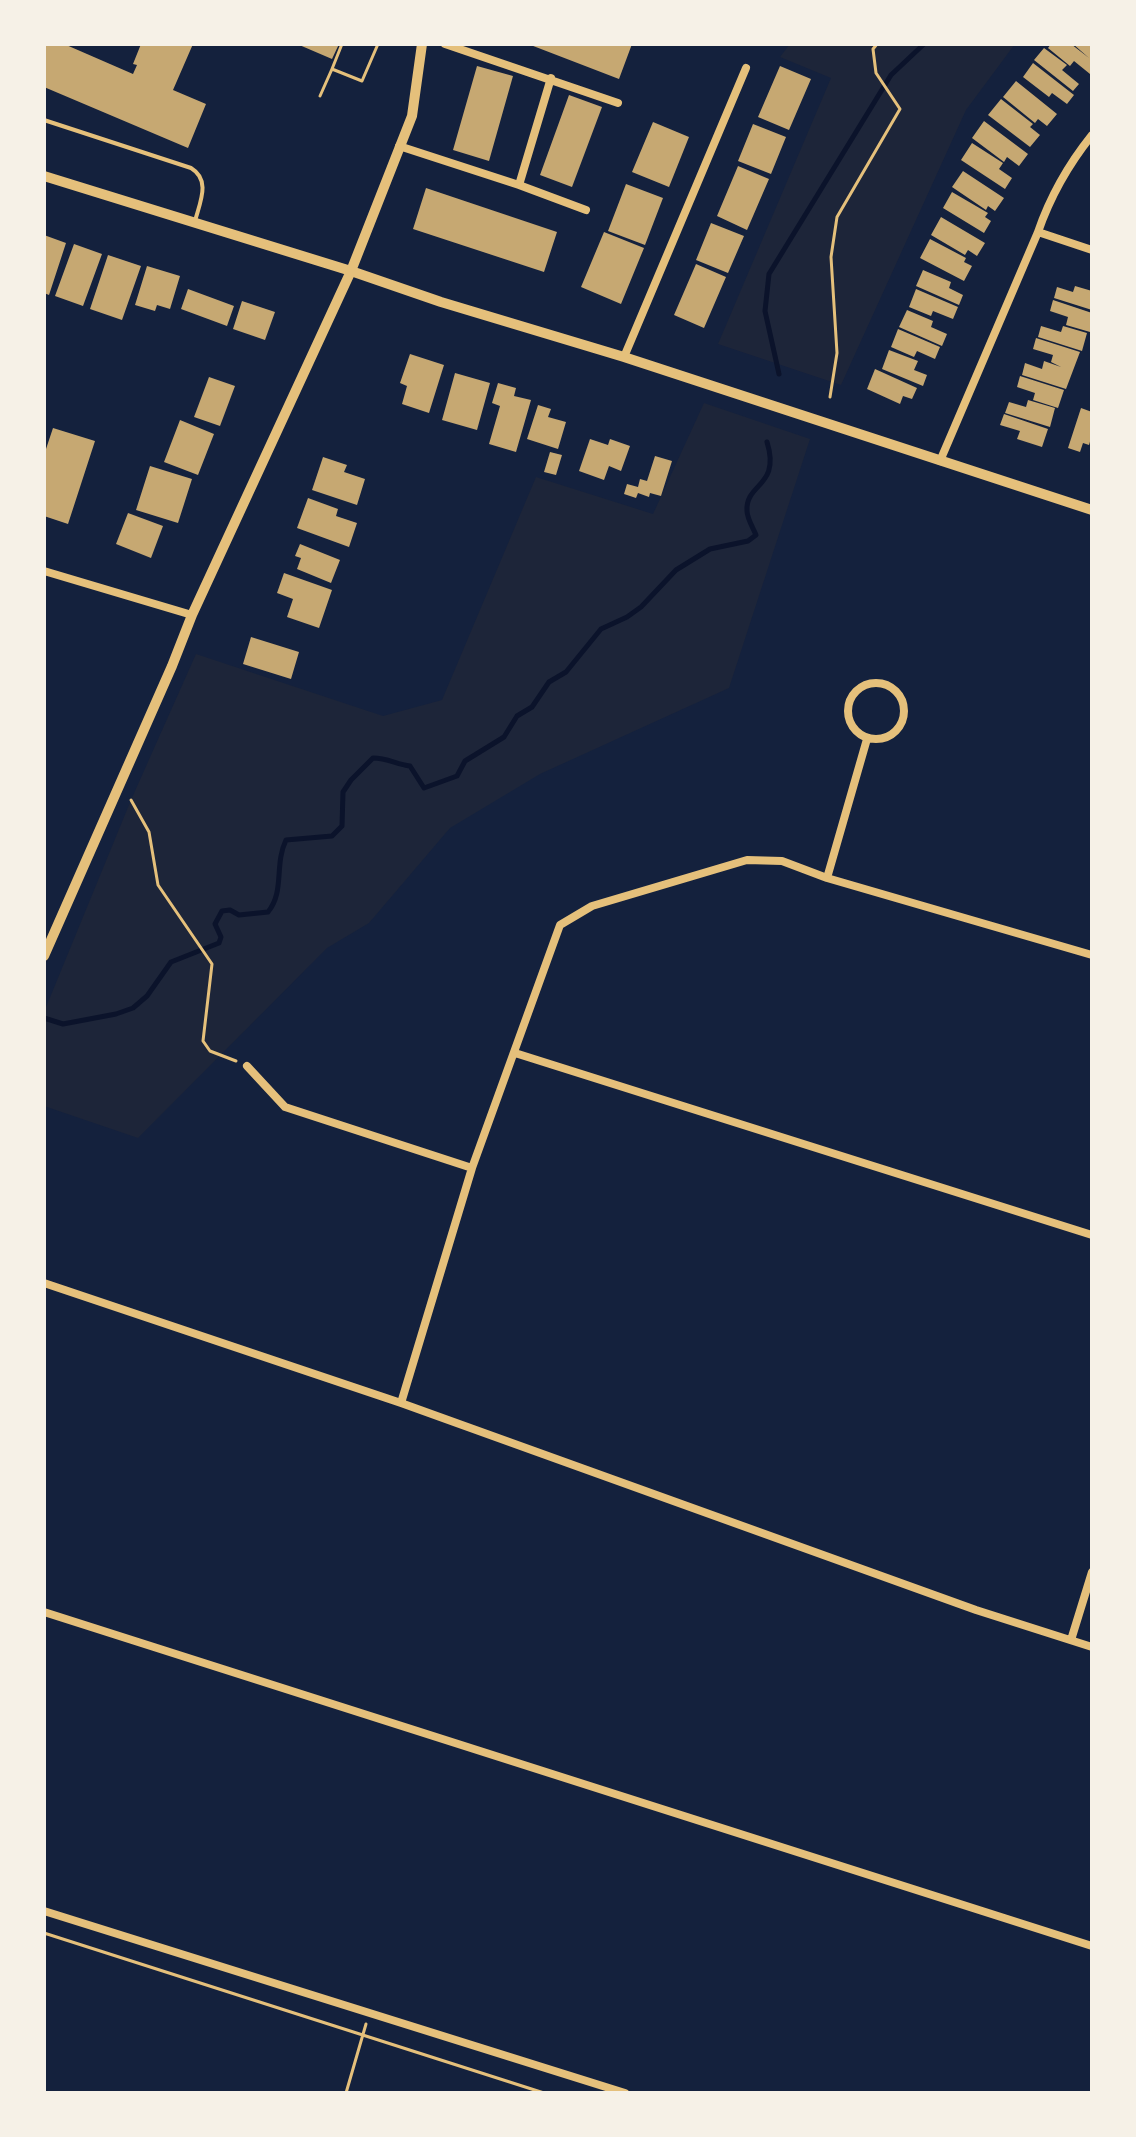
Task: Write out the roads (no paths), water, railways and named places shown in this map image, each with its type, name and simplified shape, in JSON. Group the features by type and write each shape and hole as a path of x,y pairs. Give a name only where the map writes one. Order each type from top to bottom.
{"street":[{"path":"44,955 192,615 351,271 412,116 422,44"},
{"path":"445,44 618,103"},
{"path":"624,357 746,68"},
{"path":"519,185 551,78"},
{"path":"940,461 1057,186 1092,135"},
{"path":"399,146 586,210"},
{"path":"44,176 624,357 1092,510"},
{"path":"1038,232 1092,250"},
{"path":"44,571 192,615"},
{"path":"882,684 898,693 905,710 904,719 894,734 877,740 867,739 852,727 848,718 850,699 863,686 882,684"},
{"path":"827,878 867,739"},
{"path":"401,1403 472,1168 560,925 592,906 747,860 782,861 827,878 1092,955"},
{"path":"515,1053 1092,1235"},
{"path":"247,1066 285,1107 472,1168"},
{"path":"44,1283 401,1403 961,1605 1092,1647"},
{"path":"1071,1640 1092,1572"},
{"path":"44,1612 1092,1946"},
{"path":"44,1911 625,2093"}],"lane":[{"path":"44,120 200,173 203,184 195,223"}],"waterway":[{"path":"779,374 765,311 769,274 891,75 924,44"},
{"path":"44,1018 63,1024 133,1008 147,996 171,962 219,943 221,937 215,924 222,911 230,910 239,915 268,912 276,895 286,840 332,836 342,826 343,792 373,758 410,766 424,788 457,776 465,761 504,737 517,716 532,707 549,682 566,672 601,629 641,607 676,570 710,549 748,541 756,535 748,517 748,502 770,468 767,442"}]}
